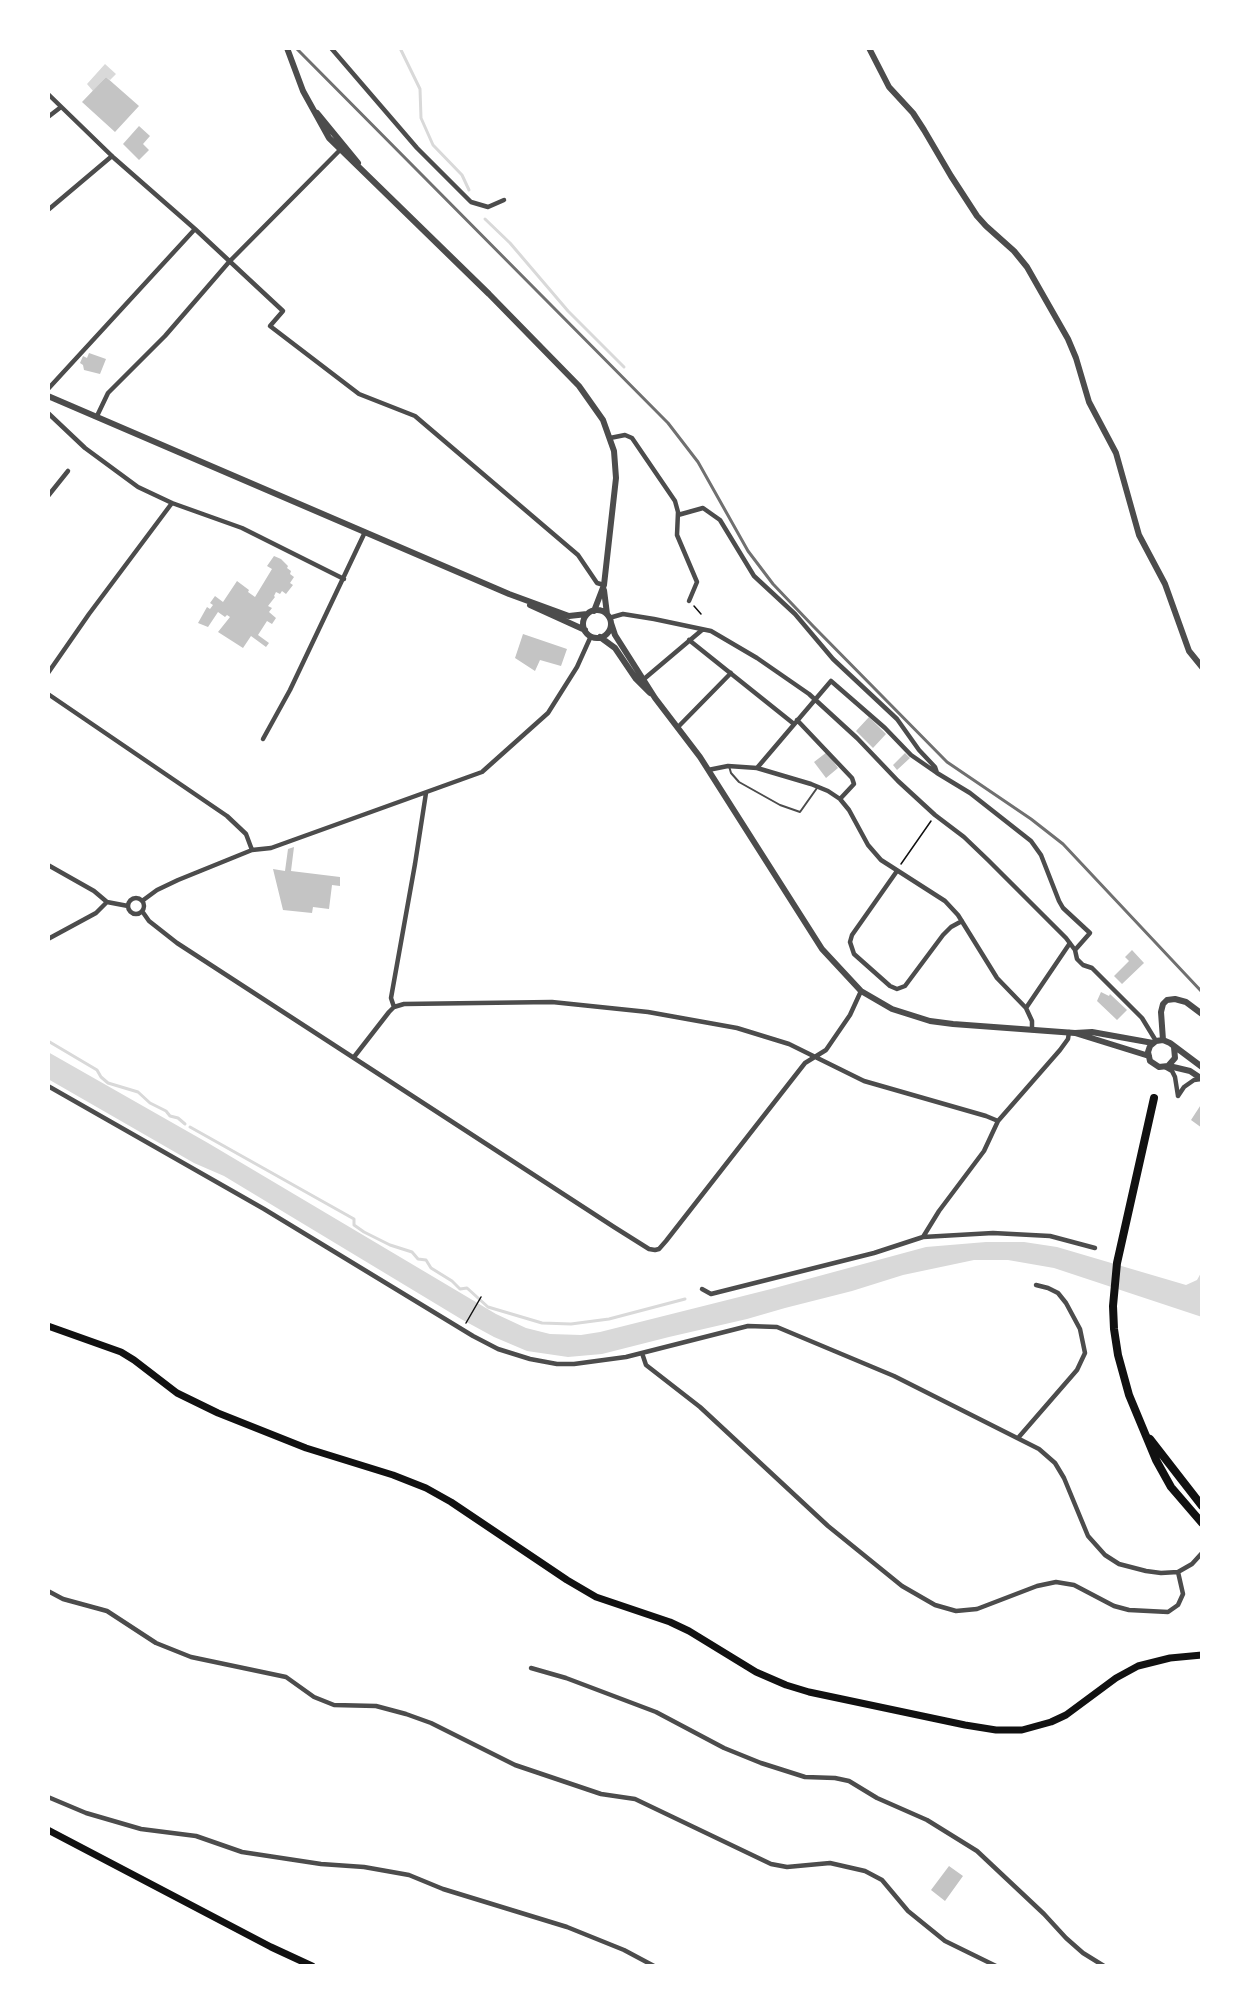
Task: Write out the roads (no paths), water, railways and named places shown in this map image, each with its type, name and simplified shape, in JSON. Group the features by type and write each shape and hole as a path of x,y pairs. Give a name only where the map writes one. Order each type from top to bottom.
{"highway":[{"path":"1154,1098 1117,1263 1114,1329 1118,1355 1129,1395 1165,1478 1201,1523"},
{"path":"1140,1422 1152,1443 1202,1506"}],"main road":[{"path":"48,1326 121,1352 177,1393 237,1421 306,1448 393,1475 426,1488 591,1595 670,1622 756,1672 809,1692 988,1729 1022,1730 1066,1715 1116,1678 1138,1666 1170,1658 1202,1655"},
{"path":"48,1830 271,1947 312,1966"}],"street":[{"path":"287,48 312,108 342,147 579,386 596,408 614,451 616,477 604,586 609,618 615,635 655,698"},
{"path":"330,48 417,148 471,202 488,207 504,200"},
{"path":"869,48 890,87 924,130 977,216 1014,251 1027,267 1068,339 1089,402 1116,453 1139,535 1165,584 1189,651 1202,667"},
{"path":"48,94 112,156 283,311 270,326 359,394 408,412 422,421 578,555 597,582 604,586"},
{"path":"48,117 61,107"},
{"path":"97,417 108,393 165,336 229,262 342,147"},
{"path":"48,210 112,156"},
{"path":"48,389 195,229"},
{"path":"48,396 509,594 569,616 587,614 594,610 604,586"},
{"path":"48,413 85,448 138,487 172,503 242,528 344,579"},
{"path":"610,438 626,435 632,438 675,501 678,516 677,535 697,582 689,601"},
{"path":"48,496 68,471"},
{"path":"48,673 172,503"},
{"path":"678,516 703,508 720,520 754,576 795,615 851,677 866,688 897,719 919,750 935,767 937,773"},
{"path":"263,738 289,692 365,532"},
{"path":"509,594 585,630 591,636 600,637 615,648 636,679 678,727 708,770 822,949 861,991 892,1009 919,1018 952,1024 1110,1034 1154,1042 1163,1040 1202,1067"},
{"path":"594,610 609,618 622,614 711,631 757,658 815,699 898,781 935,815 964,837 1076,950 1077,959 1083,965 1092,968 1142,1018 1154,1042"},
{"path":"585,630 584,621 587,614"},
{"path":"600,637 608,632 609,618"},
{"path":"644,679 702,630"},
{"path":"141,901 178,880 252,850 271,848 484,770 543,718 577,667 591,636"},
{"path":"688,640 796,722 852,778 854,784 840,799"},
{"path":"678,727 731,673"},
{"path":"757,768 831,681 885,728 911,756 970,793 1031,841 1041,855 1063,908 1090,933 1076,950"},
{"path":"48,694 227,816 246,834 252,850"},
{"path":"708,770 729,766 757,768 818,787 840,799 849,810 868,845 881,860 946,902 962,921 997,978 1026,1008 1032,1021 1032,1030"},
{"path":"394,1007 391,998 392,990 426,793"},
{"path":"48,865 94,891 107,902 128,906"},
{"path":"897,871 852,935 850,942 852,951 894,989 905,986 951,927 962,921"},
{"path":"128,906 133,898 144,905 142,911"},
{"path":"48,939 96,913 107,902"},
{"path":"128,906 134,914 142,911"},
{"path":"142,911 149,921 177,943 649,1250 659,1249 666,1241 805,1063 826,1050 850,1015 861,991"},
{"path":"1026,1008 1070,944"},
{"path":"1163,1040 1161,1012 1167,1000 1175,999 1186,1002 1202,1014"},
{"path":"354,1057 394,1007 404,1004 552,1002 648,1012 737,1028 789,1044 864,1081 998,1121"},
{"path":"1072,1033 1149,1056"},
{"path":"923,1237 939,1211 984,1151 998,1121 1072,1033"},
{"path":"1154,1042 1149,1048 1149,1056 1155,1066 1190,1071 1202,1079"},
{"path":"1167,1066 1175,1058 1174,1047"},
{"path":"1167,1066 1175,1077 1178,1096 1184,1087 1194,1080 1202,1079"},
{"path":"48,1086 264,1209 462,1329 508,1352 557,1364 591,1363 642,1353 748,1326 777,1327 894,1376 1039,1449 1054,1463 1064,1478 1084,1530 1093,1543 1105,1556 1119,1564 1161,1573 1178,1572 1192,1564 1202,1553"},
{"path":"702,1289 711,1294 874,1253 923,1237 993,1233 1050,1236 1095,1248"},
{"path":"1018,1438 1073,1375 1085,1353 1080,1329 1066,1303 1058,1293 1036,1285"},
{"path":"642,1353 646,1365 702,1408 832,1529 902,1586 935,1605 956,1611 978,1609 1037,1586 1056,1582 1074,1585 1114,1606 1141,1611 1168,1612 1175,1609 1183,1594 1178,1572"},
{"path":"48,1591 63,1599 107,1611 156,1643 191,1657 285,1677 314,1697 334,1706 376,1706 406,1714 439,1727 515,1765 601,1794 635,1799 771,1864 787,1868 834,1863 865,1871 882,1880 905,1908 945,1941 996,1966"},
{"path":"531,1668 566,1678 656,1712 724,1748 761,1763 805,1777 849,1781 874,1797 927,1820 976,1851 1044,1914 1066,1938 1083,1953 1104,1966"},
{"path":"48,1797 86,1813 141,1828 196,1836 242,1852 409,1875 448,1890 567,1927 624,1950 654,1966"}],"lane":[{"path":"729,766 737,780 765,797 800,812 818,787"}],"waterway":[{"path":"400,48 420,89 421,118 433,145 462,175 469,190"},
{"path":"485,219 510,243 568,311 624,367"},
{"path":"48,1041 97,1070 108,1083 138,1092 150,1103 185,1124"},
{"path":"190,1127 354,1219 354,1225 364,1232 390,1245 412,1252 418,1259 426,1260 431,1268 460,1289 467,1288 488,1307 542,1323 571,1324 609,1319 685,1299"}],"railway":[{"path":"296,48 668,423 698,462 748,551 773,584 813,626 947,762 1031,819 1063,844 1202,992"}]}
